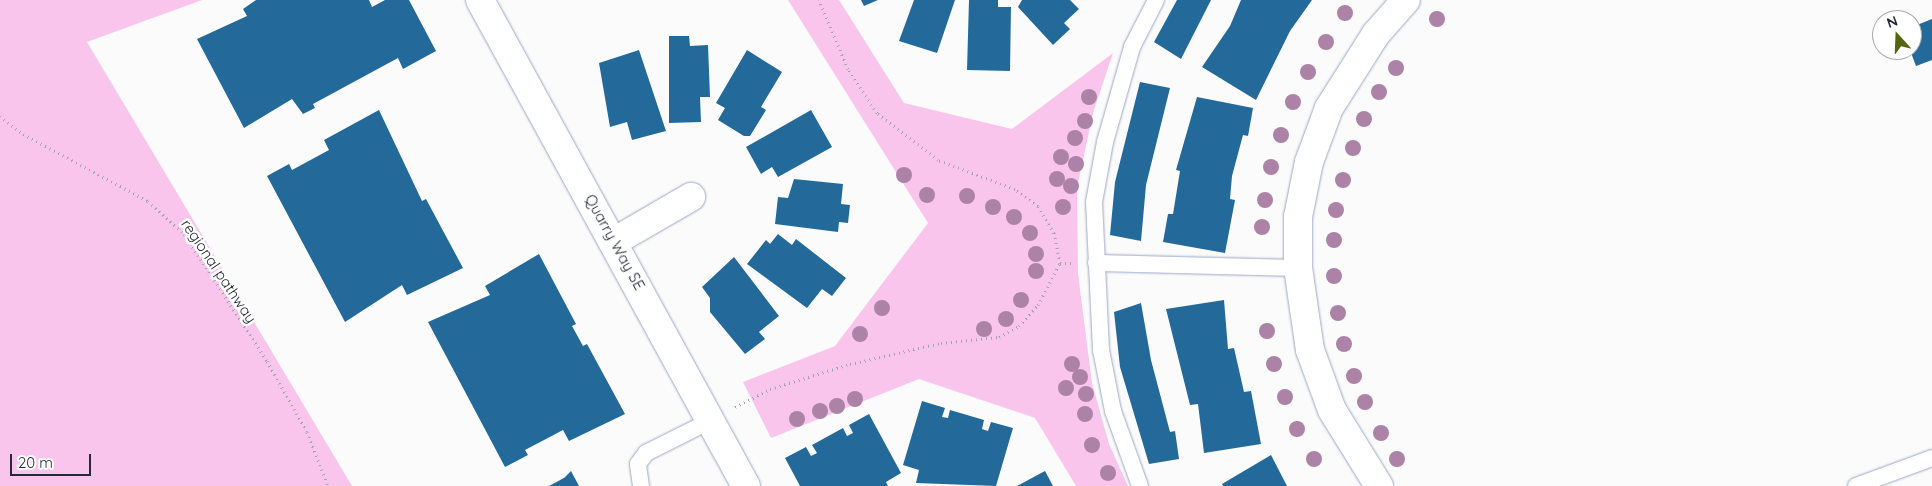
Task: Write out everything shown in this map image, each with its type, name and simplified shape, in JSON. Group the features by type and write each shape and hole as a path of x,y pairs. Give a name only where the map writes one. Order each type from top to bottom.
{"street":[{"name":"Quarry Way SE","path":"480,0 615,241 746,486"},
{"path":"1379,486 1332,410 1310,350 1298,268 1298,217 1309,162 1329,108 1376,34 1406,0"},
{"path":"615,241 691,197"}],"lane":[{"path":"1140,486 1113,411 1101,350 1094,202 1105,142 1132,47 1156,0"},
{"path":"1096,263 1298,268"},
{"path":"640,486 638,464 646,453 712,420"},
{"path":"1856,486 1932,458"}],"path":[{"path":"712,420 770,389 850,364 941,343 999,337 1019,326 1038,305 1060,263 1054,232 1038,206 1015,190 938,160 877,113 848,69 819,0"},
{"name":"regional pathway","path":"0,116 23,134 148,202 184,234 267,361 307,432 328,486"}],"shaded area":[{"path":"0,0 202,0 87,42 352,486 0,486"},
{"path":"788,0 839,0 904,103 1012,129 1113,53 1093,113 1077,188 1078,274 1092,383 1109,444 1128,486 1076,486 1035,418 919,379 771,438 743,382 835,346 928,223"}],"building":[{"path":"256,0 369,0 372,7 385,0 409,0 436,51 403,69 398,58 313,104 315,108 303,114 292,99 244,128 197,39 247,16 243,9"},
{"path":"861,0 878,0 864,6"},
{"path":"914,0 955,0 937,53 899,41"},
{"path":"969,0 998,0 998,7 1011,7 1010,71 967,70"},
{"path":"1022,0 1070,0 1079,9 1064,23 1070,29 1053,45 1018,7"},
{"path":"1177,0 1211,0 1181,59 1154,42"},
{"path":"1241,0 1312,0 1290,31 1256,100 1202,67 1230,26"},
{"path":"1932,19 1932,60 1916,66 1914,60 1922,60 1922,23"},
{"path":"669,36 689,36 690,46 708,45 710,97 700,97 701,122 669,123"},
{"path":"639,50 666,131 632,140 627,122 610,127 599,63"},
{"path":"747,50 782,72 761,107 766,110 750,136 744,136 718,120 725,108 716,103"},
{"path":"1140,82 1170,88 1146,185 1141,241 1110,235 1115,182"},
{"path":"1197,97 1253,108 1248,136 1243,135 1232,176 1230,199 1235,200 1225,253 1163,242 1168,214 1173,214 1180,171 1176,170"},
{"path":"379,110 422,201 426,199 463,268 407,295 402,285 345,322 267,176 289,164 292,170 329,150 324,140"},
{"path":"811,110 832,147 778,177 772,167 761,174 746,147"},
{"path":"794,179 843,184 841,204 850,205 848,223 839,222 838,232 775,224 778,197 788,198"},
{"path":"778,234 792,245 796,239 846,278 832,296 822,289 807,308 747,264 766,240 770,244"},
{"path":"539,254 576,324 572,326 583,346 587,344 625,414 569,441 563,430 525,450 528,455 505,467 428,322 490,295 485,286"},
{"path":"734,257 779,316 759,332 765,339 745,354 710,312 710,298 702,287"},
{"path":"1224,300 1228,349 1234,348 1244,392 1251,391 1261,444 1204,453 1198,404 1190,405 1166,309"},
{"path":"1141,303 1151,360 1170,432 1175,431 1179,459 1149,464 1120,367 1114,312"},
{"path":"922,401 945,408 942,417 948,418 950,410 984,420 982,429 988,431 991,422 1013,428 996,486 916,483 919,470 903,465"},
{"path":"869,414 901,473 886,482 888,486 800,486 785,458 806,447 811,456 817,453 812,445 843,428 847,436 853,433 849,425"},
{"path":"1271,455 1287,486 1223,486 1222,484"},
{"path":"571,471 579,486 549,486 564,478"},
{"path":"1045,471 1053,486 1017,486"}]}
